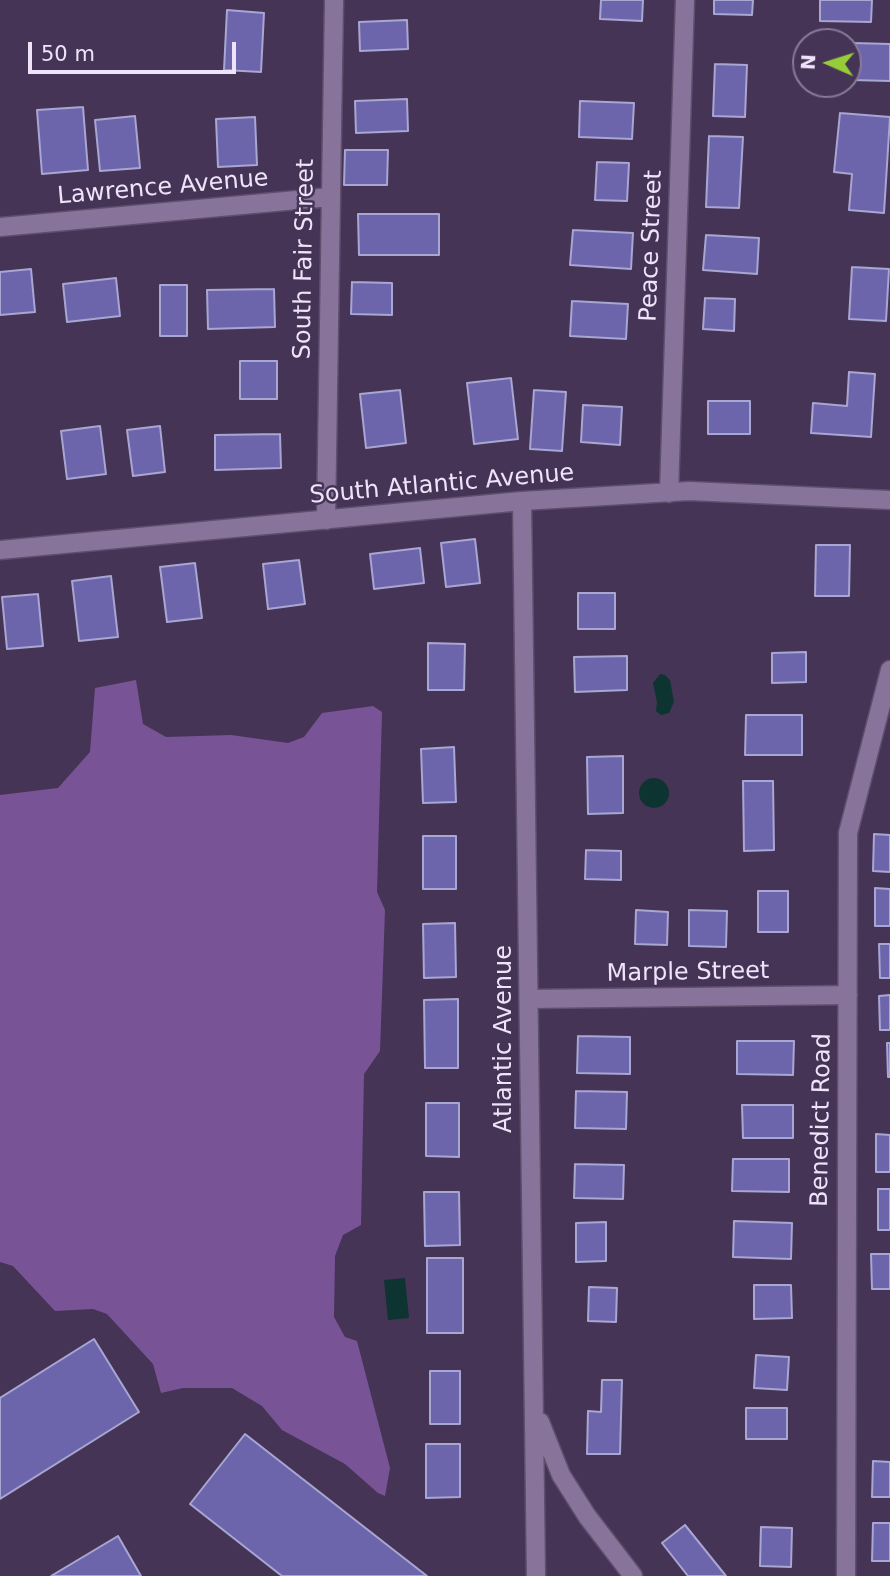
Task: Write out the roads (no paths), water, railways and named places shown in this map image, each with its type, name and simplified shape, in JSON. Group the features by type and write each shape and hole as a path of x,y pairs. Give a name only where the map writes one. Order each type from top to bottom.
{"street":[{"name":"South Fair Street","path":"326,520 334,0"},
{"name":"Peace Street","path":"669,493 685,0"},
{"name":"Lawrence Avenue","path":"0,227 330,197"},
{"name":"South Atlantic Avenue","path":"0,550 522,501 689,491 890,500"},
{"name":"Atlantic Avenue","path":"522,501 536,1576"},
{"name":"Benedict Road","path":"846,1576 848,833 890,670"},
{"name":"Marple Street","path":"529,999 848,995"},
{"path":"534,1402 545,1440 561,1475 587,1516 633,1576"}]}
